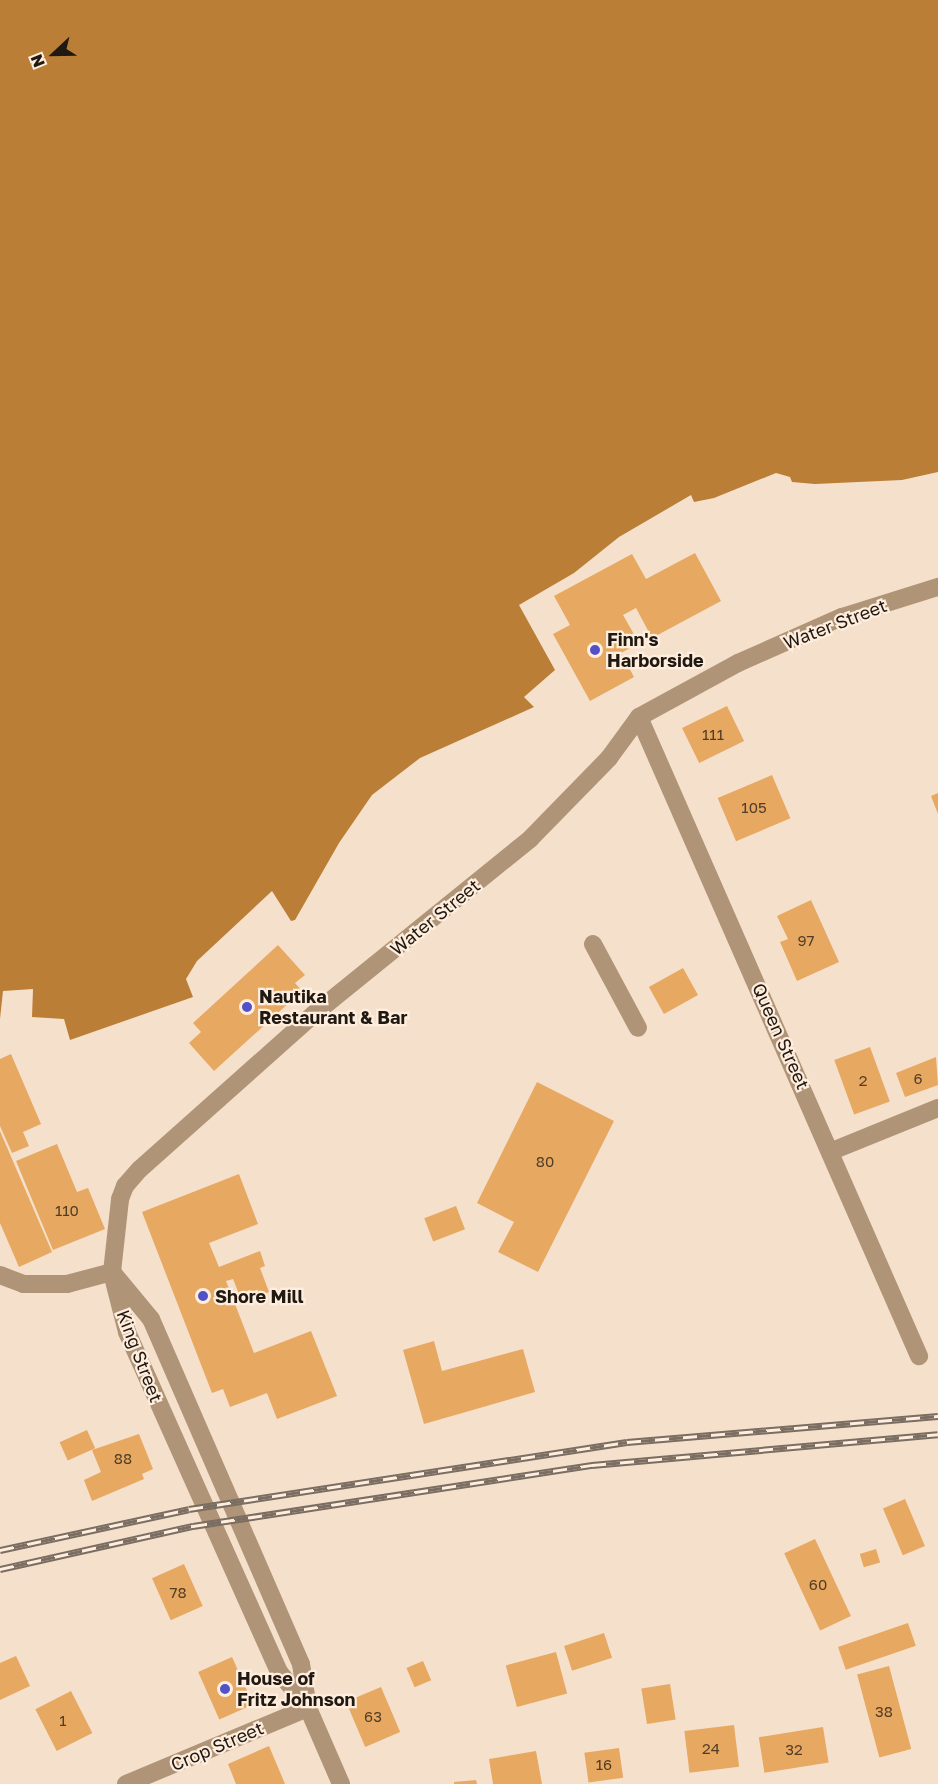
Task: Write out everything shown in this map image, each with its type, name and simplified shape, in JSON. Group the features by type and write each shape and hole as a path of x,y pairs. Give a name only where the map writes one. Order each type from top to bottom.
{"street":[{"name":"Water Street","path":"112,1272 120,1199 125,1186 140,1169 314,1014 531,838 609,758 639,717 738,663 832,622 938,587"},
{"name":"Queen Street","path":"639,717 832,1151 919,1356"},
{"path":"593,944 638,1028"},
{"path":"832,1151 938,1108"},
{"path":"0,1275 23,1284 67,1284 112,1272"},
{"name":"King Street","path":"112,1272 127,1332 279,1672 308,1708"},
{"name":"King Street","path":"112,1272 151,1319 301,1664 308,1708 341,1784"},
{"name":"Crop Street","path":"126,1784 308,1708"}],"shaded area":[{"path":"0,0 938,0 938,472 902,480 815,484 792,482 790,477 776,473 714,498 694,502 691,495 619,537 574,573 519,605 555,670 524,697 534,707 420,758 372,795 339,843 295,920 291,921 272,891 197,961 186,979 193,997 70,1040 64,1019 32,1017 33,989 3,991 0,1019"}],"building":[{"path":"695,553 721,601 652,638 636,608 623,615 639,643 621,653 634,677 590,701 553,634 570,625 554,596 632,554 646,579"},
{"path":"727,706 744,741 699,763 682,728"},
{"path":"772,775 790,818 736,841 718,798"},
{"path":"938,793 938,814 931,796"},
{"path":"811,900 839,962 797,981 780,942 788,939 777,916"},
{"name":"Nautika Restaurant & Bar","path":"278,945 305,975 295,983 302,991 214,1071 189,1043 201,1032 193,1023"},
{"path":"683,968 698,995 664,1014 649,987"},
{"path":"870,1047 890,1102 854,1114 834,1060"},
{"path":"11,1054 41,1124 23,1132 29,1146 12,1153 0,1126 0,1059"},
{"path":"936,1057 938,1085 905,1097 896,1073"},
{"path":"537,1082 614,1121 538,1272 498,1252 514,1222 477,1203"},
{"path":"0,1131 52,1252 19,1267 0,1223"},
{"path":"57,1144 77,1192 88,1188 105,1229 53,1250 16,1161"},
{"name":"Shore Mill","path":"239,1174 258,1224 209,1243 219,1267 260,1251 265,1266 260,1268 269,1292 254,1299 250,1290 239,1294 233,1279 226,1281 254,1353 311,1331 337,1396 277,1419 267,1393 230,1407 223,1389 212,1393 142,1212"},
{"path":"456,1206 465,1229 433,1242 424,1218"},
{"path":"434,1341 442,1371 523,1349 535,1392 424,1424 403,1350"},
{"path":"87,1430 95,1448 68,1460 60,1442"},
{"path":"139,1434 153,1469 142,1474 144,1479 92,1501 84,1480 101,1472 92,1450"},
{"path":"905,1499 925,1546 903,1555 883,1508"},
{"path":"815,1539 851,1616 820,1630 784,1553"},
{"path":"876,1549 880,1562 864,1567 860,1554"},
{"path":"184,1564 203,1606 171,1620 152,1578"},
{"path":"908,1623 916,1646 846,1670 838,1647"},
{"path":"604,1633 612,1658 572,1671 564,1646"},
{"path":"556,1652 567,1694 517,1707 506,1665"},
{"path":"16,1656 30,1686 0,1700 0,1663"},
{"name":"House of Fritz Johnson","path":"232,1657 253,1705 219,1720 198,1672"},
{"path":"423,1661 431,1680 415,1687 406,1668"},
{"path":"889,1666 911,1749 879,1758 857,1675"},
{"path":"670,1684 676,1720 647,1724 641,1689"},
{"path":"381,1687 400,1732 365,1747 346,1702"},
{"path":"71,1691 92,1733 57,1751 35,1709"},
{"path":"734,1725 739,1767 689,1773 684,1731"},
{"path":"823,1727 829,1763 764,1773 759,1737"},
{"path":"269,1746 285,1784 236,1784 228,1764"},
{"path":"619,1748 623,1778 589,1783 584,1753"},
{"path":"536,1751 542,1784 493,1784 489,1759"},
{"path":"476,1780 477,1784 454,1784 454,1782"}],"railway":[{"path":"0,1550 189,1509 627,1442 938,1416"},
{"path":"0,1569 193,1526 592,1465 938,1434"}],"place":[{"name":"Finn's Harborside","path":"595,650"},
{"name":"Nautika Restaurant & Bar","path":"247,1007"},
{"name":"Shore Mill","path":"203,1296"},
{"name":"House of Fritz Johnson","path":"225,1689"}]}
